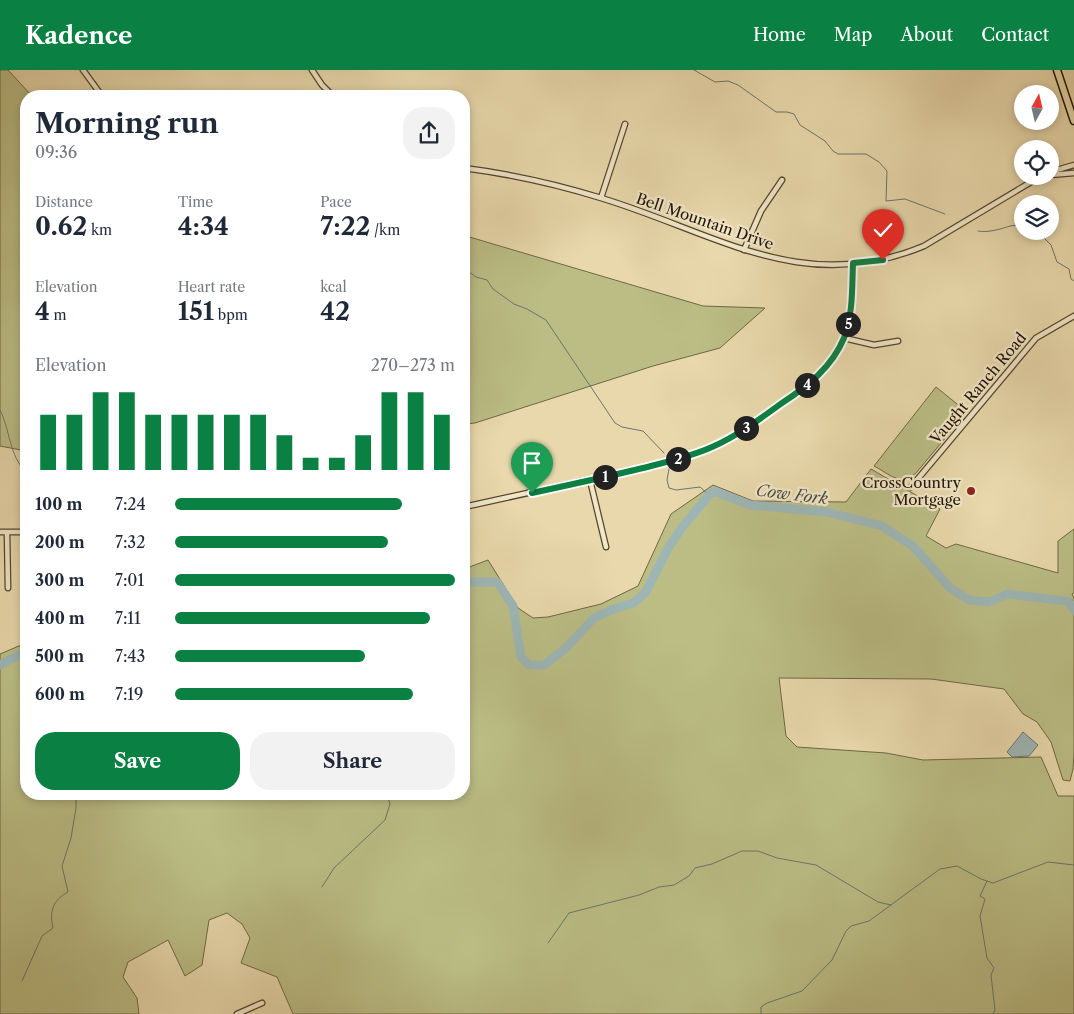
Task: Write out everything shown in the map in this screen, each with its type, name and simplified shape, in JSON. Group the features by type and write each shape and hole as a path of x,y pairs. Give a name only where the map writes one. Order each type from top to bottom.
{"main road":[{"path":"1057,70 1074,121"}],"street":[{"path":"83,70 98,90"},
{"path":"312,70 327,90"},
{"path":"601,198 625,124"},
{"path":"1059,171 1074,165"},
{"name":"Bell Mountain Drive","path":"470,169 546,183 601,198 744,250 796,263 823,265 897,257 924,246 1026,185"},
{"path":"1059,174 1074,173"},
{"path":"744,250 758,217 782,180"},
{"path":"470,506 685,457 711,448 731,437 787,400 815,379 825,368 844,338 850,313 853,263"},
{"name":"Vaught Ranch Road","path":"911,487 1036,338 1074,316"},
{"path":"844,338 874,345 898,341"},
{"path":"590,480 606,547"},
{"path":"0,532 20,532"},
{"path":"7,532 8,588"},
{"path":"236,1014 262,1003"}],"green space":[{"path":"0,70 8,70 26,90 20,90 20,450 0,446"},
{"path":"470,237 703,306 765,308 720,348 653,366 470,423"},
{"path":"936,387 967,412 916,473 910,477 905,479 895,478 874,466"},
{"path":"871,469 940,509 926,536 946,548 956,544 1058,573 1058,541 1074,529 1074,593 1072,594 1074,598 1074,753 1070,781 1063,780 1051,742 1037,722 1023,714 1004,689 931,679 779,678 786,736 797,747 886,753 923,760 1041,757 1058,796 1074,796 1074,1014 293,1014 277,977 241,963 250,938 242,924 227,913 209,920 202,965 185,976 168,940 128,962 123,977 137,998 139,1014 0,1014 0,654 20,646 20,800 470,800 470,567 488,560 518,608 533,618 548,617 601,604 638,586 671,514 713,485 753,501 846,502"}],"water":[{"path":"1023,732 1038,745 1029,756 1012,757 1007,752"}],"waterway":[{"path":"694,70 715,82 728,81 738,85 776,112 794,114 800,125 825,141 838,154 866,154 879,162 887,171 886,201 905,199 945,214"},
{"path":"978,231 990,231 1014,226"},
{"path":"1046,240 1051,245 1057,262 1069,269 1071,279 1074,281"},
{"path":"470,272 476,277 487,280 493,289 514,304 546,320 615,423 622,427 643,431 664,453"},
{"path":"0,410 20,466"},
{"path":"669,469 667,480 669,488 676,490 700,487 709,495"},
{"name":"Cow Fork","path":"470,582 497,582 513,606 521,657 529,665 544,665 565,649 594,618 633,603 645,593 670,545 684,525 714,491 750,505 826,512 882,526 914,547 949,587 969,600 989,602 1007,594 1065,601 1069,602 1074,610"},
{"name":"Cow Fork","path":"0,665 20,654"},
{"path":"22,981 42,936 53,928 53,907 68,892 62,866 71,838 76,800"},
{"path":"322,887 334,868 385,820 390,804 389,800"},
{"path":"548,943 569,913 639,895 659,887 674,885 689,876 695,868 712,864 742,851 758,851 777,858 816,865 878,902 891,905"},
{"path":"761,1014 761,1007 767,1003 802,991 832,960 846,931 851,926 869,921 940,869 957,866 981,879 993,883 1048,862 1074,865"},
{"path":"987,881 980,896 985,899 980,916 987,958 994,968 991,975 995,1010 993,1014"}],"place":[{"name":"CrossCountry Mortgage","path":"971,491"}],"route":[{"path":"532,493 668,462 711,448 755,422 815,379 836,353 844,338 849,321 853,263 883,260"}]}
